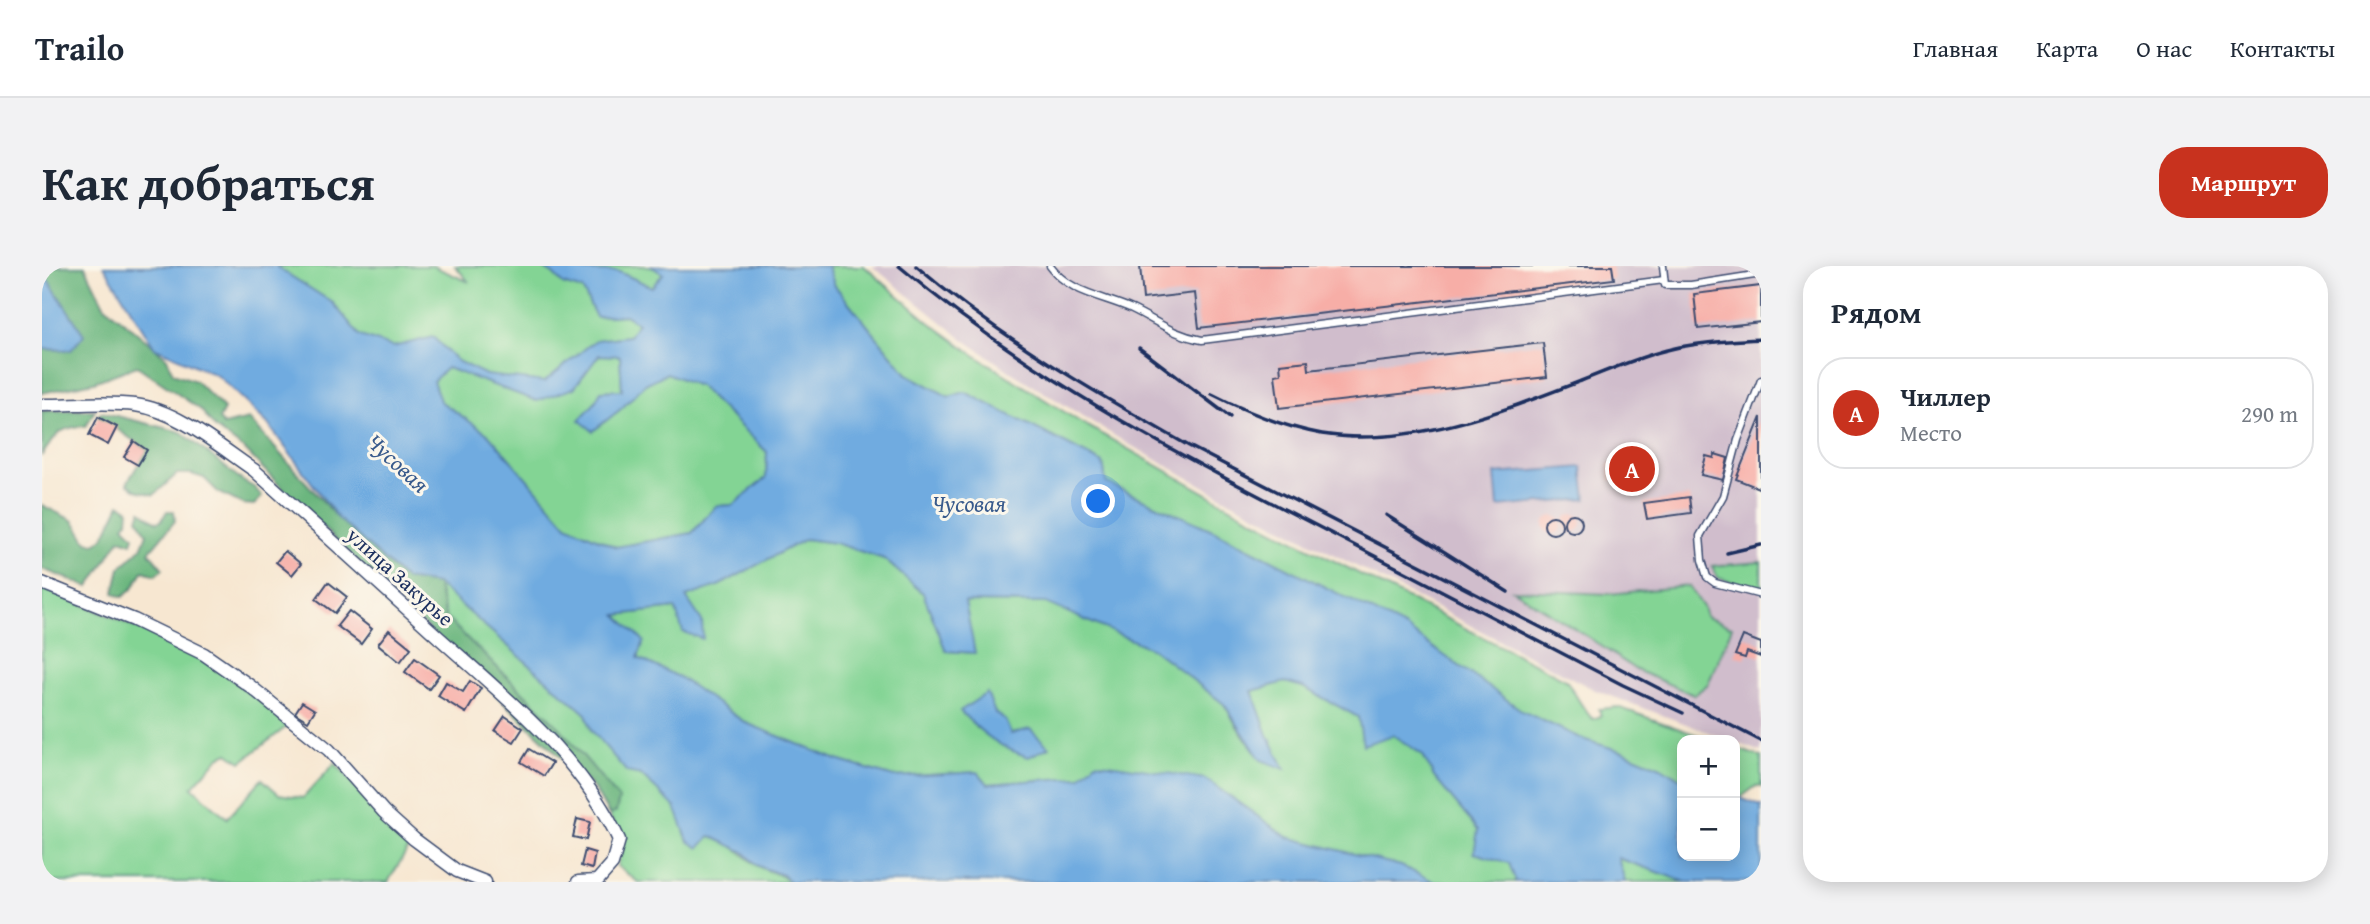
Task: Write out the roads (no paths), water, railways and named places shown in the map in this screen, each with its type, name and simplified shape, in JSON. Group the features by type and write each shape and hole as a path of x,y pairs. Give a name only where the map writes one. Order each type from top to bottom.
{"street":[{"name":"улица Закурье","path":"42,405 135,405 164,412 206,437 264,480 533,722 578,774 606,812 619,840 612,864 597,881 578,882"},
{"path":"42,583 134,620 204,654 250,686 329,750 384,812 414,839 457,872 485,882"}],"lane":[{"path":"1050,266 1057,276 1074,287 1123,305 1170,331 1202,340 1664,280"},
{"path":"1663,266 1665,285 1690,285 1761,274"},
{"path":"1761,380 1738,440 1724,496 1700,536 1707,578 1715,583 1761,595"}],"water":[{"name":"Чусовая","path":"104,266 275,266 333,303 360,336 393,347 433,337 457,361 486,375 544,382 596,340 629,336 638,323 625,315 596,317 583,290 563,284 540,266 572,266 585,271 619,272 652,287 663,274 651,266 827,266 835,286 907,374 949,397 965,392 1103,463 1106,483 1217,532 1404,627 1524,712 1582,739 1661,767 1677,777 1677,861 1740,861 1740,798 1761,806 1761,882 1686,882 1618,858 1625,882 1516,882 1509,863 1474,853 1478,830 1434,777 1423,755 1393,735 1363,745 1358,717 1303,687 1285,682 1252,691 1268,735 1285,769 1261,760 1224,704 1153,649 1046,603 965,602 975,653 946,651 923,593 884,559 835,543 805,539 720,585 686,597 702,621 703,639 683,632 675,608 617,615 644,641 638,658 679,677 746,723 837,760 894,777 978,772 988,784 1080,777 1096,762 1205,779 1287,837 1401,866 1435,882 790,882 783,875 758,866 744,852 710,836 699,848 688,841 675,807 641,775 627,772 592,731 586,714 437,584 405,579 338,518 267,423 218,376 154,347","holes":["599,355 620,356 622,390 601,391 594,404 579,420 593,431 622,408 645,384 667,373 699,386 767,452 766,478 733,505 716,506 692,533 616,547 567,525 489,435 440,401 433,381 447,368 537,401 574,388"]},
{"path":"42,271 84,335 71,350 42,349"},
{"path":"1582,467 1586,499 1498,507 1495,474"},
{"path":"987,693 995,713 1005,720 1011,734 1030,729 1049,747 1029,757 1000,744 975,726 960,711"}],"railway":[{"path":"899,266 947,305 1048,376 1153,439 1623,685 1683,713"},
{"path":"916,266 1014,340 1189,446 1761,741"},
{"path":"1212,394 1266,418 1308,431 1355,437 1388,436 1421,432 1487,415 1659,352 1704,343 1761,339"},
{"path":"1139,348 1230,417"},
{"path":"1386,515 1508,592"},
{"path":"1727,553 1761,545"}],"place":[{"name":"Чиллер","path":"1632,469"}]}
